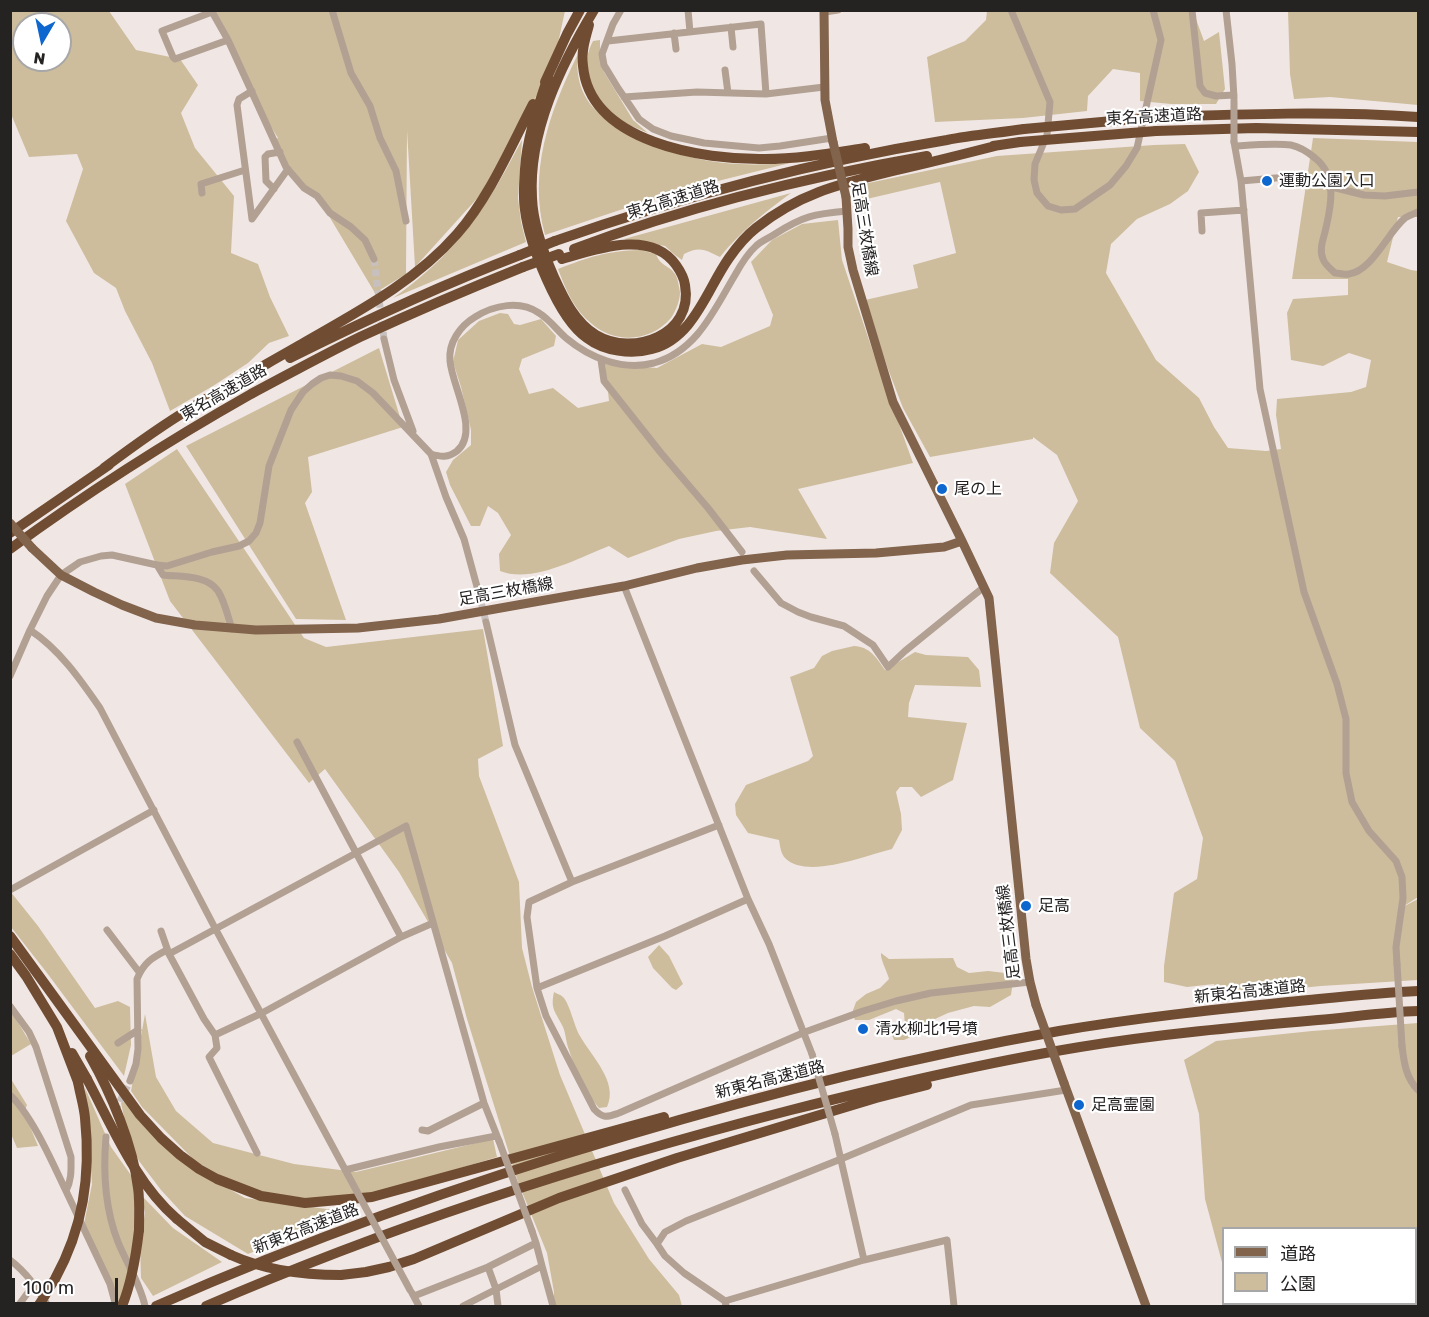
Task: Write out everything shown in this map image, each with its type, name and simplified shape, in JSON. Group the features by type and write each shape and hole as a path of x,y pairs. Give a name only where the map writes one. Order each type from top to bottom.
{"highway":[{"path":"567,34 573,10"},
{"path":"104,468 190,409 356,312 431,261 458,234 484,198 548,77 580,10"},
{"path":"593,13 582,56 588,88 597,104 609,117 631,131 656,142 714,156 769,159 949,139"},
{"path":"561,257 618,245 640,245 657,249 672,259 682,273 686,297 681,315 672,328 648,341 616,343 596,335 580,322 567,303 539,238 532,198 533,170 538,140 557,81 574,45 593,13"},
{"path":"548,77 531,129 525,169 525,209 532,244 553,292 571,324 586,338 606,348 629,352 652,349 670,340 687,326 709,294 729,258 754,229 781,210 808,196 841,184 999,145"},
{"name":"東名高速道路","path":"10,533 104,468 192,413 279,364 431,290 555,241 661,206 728,187 865,155 949,139 1024,129 1157,117 1335,114 1419,117"},
{"name":"東名高速道路","path":"10,549 106,482 208,418 290,373 406,316 561,257 609,236 660,219 795,183 913,159 1020,142 1156,131 1256,128 1419,132"},
{"path":"10,936 140,1115 161,1138 199,1169 217,1179 261,1196 305,1203 372,1197 664,1117 744,1097 811,1085"},
{"path":"10,954 57,1027 82,1081 133,1165 161,1203 205,1242 231,1255 289,1272 314,1275 341,1275 377,1270 414,1259 559,1198 677,1158 876,1098 1079,1047"},
{"name":"新東名高速道路","path":"156,1306 272,1258 433,1197 668,1123 811,1085 888,1066 1050,1033 1132,1020 1222,1009 1419,991"},
{"name":"新東名高速道路","path":"211,1304 456,1209 577,1170 731,1126 873,1090 1079,1047 1226,1027 1419,1011"},
{"path":"68,1017 99,1071 123,1128 138,1186 137,1251 130,1284 122,1306"},
{"path":"38,1306 64,1262 72,1244 83,1205 87,1151 82,1081"}],"main road":[{"name":"足高三枚橋線","path":"825,11 825,100 846,197 848,247 853,270 893,402 989,598 1018,887 1030,982 1036,1005 1146,1306"},
{"name":"足高三枚橋線","path":"10,523 32,548 61,574 103,597 156,618 232,629 284,630 358,628 440,619 624,586 741,560 787,555 876,553 944,547 962,541"}],"street":[{"path":"332,10 351,73 370,105 380,138 396,171 406,221"},
{"path":"621,10 602,54 604,65 639,119 653,129 671,136 704,143 759,148 832,140"},
{"path":"688,10 690,32"},
{"path":"825,11 838,10"},
{"path":"1011,10 1050,102 1047,135 1035,164 1034,180 1037,194 1048,206 1061,210 1075,209 1110,185 1137,148 1161,40 1153,10"},
{"path":"1192,10 1200,86 1205,93 1234,98"},
{"path":"1226,10 1232,64 1235,144 1244,210 1260,389 1304,592 1346,719 1346,772 1352,802 1369,831 1396,861 1402,877 1403,898 1398,929 1397,964 1402,1046 1406,1071 1413,1085 1419,1090"},
{"path":"228,40 175,59 162,31 212,11 228,40 288,170 303,188 317,196 330,213 365,240 374,259"},
{"path":"608,41 761,24 766,94"},
{"path":"731,27 733,47"},
{"path":"674,33 676,49"},
{"path":"725,70 728,93"},
{"path":"624,97 697,92 766,94 825,87"},
{"path":"252,91 239,99 237,105 252,219 288,170"},
{"path":"1235,144 1290,145 1301,148 1318,160 1326,170 1331,187 1321,251 1323,259 1335,273 1348,274 1360,271 1371,261 1386,239 1407,216 1419,212"},
{"path":"274,189 266,181 265,157 268,154 280,152"},
{"path":"202,193 201,184 246,170"},
{"path":"1241,182 1287,177 1300,178 1364,195 1385,196 1419,192"},
{"path":"1202,231 1201,213 1244,210"},
{"path":"431,454 442,457 453,455 462,447 465,438 466,425 449,361 452,344 457,334 477,315 504,305 520,305 540,313 563,336 587,353 602,360 637,364 652,363 678,351 690,343 702,330 741,265 755,247 805,217 847,211"},
{"path":"384,339 394,380 414,435"},
{"path":"602,360 604,381 741,552"},
{"path":"10,676 47,596 61,574 80,562 112,555 157,565 172,565 249,541 256,533 260,523 269,466 291,410 303,392 321,378 330,375 357,381 373,393 431,454 464,539 479,594"},
{"path":"157,565 163,574 202,580 211,584 219,592 232,629"},
{"path":"754,570 781,603 798,612 844,626 873,645 888,667 984,587"},
{"path":"624,586 748,899 805,1032 835,1134 864,1260"},
{"path":"486,622 516,745 572,882"},
{"path":"30,630 63,660 100,708 215,928 419,1306"},
{"path":"297,742 401,937"},
{"path":"10,890 154,810"},
{"path":"719,825 572,882 529,902 527,917 537,988 546,1016 599,1115 608,1117 805,1032 863,1011 931,993 1030,982"},
{"path":"169,954 406,826 484,1103 532,1231 553,1306"},
{"path":"537,988 665,936 748,899"},
{"path":"215,1035 262,1013 401,937 433,923"},
{"path":"107,930 140,972"},
{"path":"161,931 169,954 215,1035 217,1048 209,1057 257,1154"},
{"path":"130,1081 138,1049 136,978 145,964 153,958 167,950 169,954"},
{"path":"10,1006 29,1032 36,1047 67,1143 72,1171 66,1191"},
{"path":"118,1043 138,1030"},
{"path":"657,1244 665,1232 686,1221 971,1105 1065,1086"},
{"path":"10,1095 27,1116 46,1150 110,1284 116,1306"},
{"path":"422,1130 428,1131 484,1103"},
{"path":"106,1137 105,1169 111,1222 145,1306"},
{"path":"347,1173 439,1147 498,1138"},
{"path":"625,1190 642,1224 665,1256 726,1304 864,1260 947,1240 954,1306"},
{"path":"412,1293 488,1267 536,1243"},
{"path":"10,1260 35,1283 48,1306"},
{"path":"463,1306 542,1266"},
{"path":"488,1267 496,1289 498,1306"},
{"path":"18,1306 35,1283"},
{"path":"1417,1306 1419,1300"}],"green space":[{"path":"10,11 109,11 136,50 180,59 198,85 181,113 195,148 234,196 231,253 258,264 270,297 289,336 269,343 248,363 170,411 152,363 125,311 116,288 94,273 66,221 83,169 77,154 29,157 11,114"},
{"path":"214,11 565,11 553,66 482,193 415,267 407,130 406,274 375,293 317,196 289,170 274,140 278,138 257,104"},
{"path":"987,11 1193,11 1204,41 1219,32 1225,89 1216,104 1140,101 1140,73 1113,69 1088,96 1087,111 1023,118 935,122 927,57 965,41 986,20"},
{"path":"1288,11 1418,11 1418,105 1330,97 1294,99 1290,74"},
{"path":"600,40 600,58 604,72 633,120 648,133 614,116 597,96 590,80 587,63 593,41"},
{"path":"577,56 578,75 583,92 594,108 610,123 630,135 675,153 721,163 790,163 714,182 545,235 540,212 539,188 544,143 558,99"},
{"path":"1313,138 1418,142 1418,217 1398,217 1387,262 1418,271 1418,897 1401,908 1418,899 1418,980 1321,986 1219,998 1214,984 1187,987 1164,982 1174,893 1197,879 1203,838 1175,761 1140,728 1118,637 1050,573 1054,543 1078,501 1057,455 1033,437 1033,439 930,457 903,408 888,369 865,300 918,288 913,265 956,253 940,182 858,201 854,186 997,156 1185,144 1199,172 1188,191 1170,204 1137,219 1111,244 1106,273 1156,360 1199,398 1228,448 1266,451 1281,449 1276,415 1277,399 1351,392 1366,387 1371,360 1349,353 1323,366 1291,360 1287,313 1293,299 1348,295 1348,279 1292,279"},
{"path":"522,140 518,198 526,242 393,298 433,266 467,229 492,194"},
{"path":"791,193 753,223 720,257 698,250 684,254 682,260 665,246 624,239"},
{"path":"838,220 842,260 913,463 798,489 827,539 750,527 679,539 628,558 609,546 569,563 540,572 513,574 500,571 499,554 511,535 498,513 488,506 480,526 471,526 450,485 446,472 453,460 471,445 471,430 453,362 458,340 479,321 500,313 508,314 514,324 520,325 541,319 556,336 554,346 522,359 519,369 529,394 553,388 578,408 609,401 605,364 657,368 702,344 721,347 770,326 773,315 751,262 772,240 802,224"},
{"path":"640,250 656,254 660,261 675,274 680,292 675,312 663,326 643,336 633,338 611,335 592,324 575,306 558,269 598,255"},
{"path":"379,348 403,427 308,457 312,492 305,503 346,620 296,619 186,446"},
{"path":"177,449 304,638 326,647 483,629 503,746 478,759 479,776 519,882 522,948 532,987 560,1075 614,1203 649,1259 679,1295 682,1306 554,1306 554,1292 547,1253 518,1182 452,963 399,872 325,769 309,783 170,601 125,484"},
{"path":"854,646 868,651 885,670 915,652 926,655 968,657 979,670 981,687 915,685 909,703 908,717 967,723 953,780 921,797 912,787 900,787 896,792 902,830 892,849 837,864 807,867 785,858 779,840 748,833 736,815 735,804 746,785 808,761 813,756 790,677 814,668 822,656 832,651"},
{"path":"10,891 38,926 95,1008 118,1001 130,1007 131,1045 124,1076 11,927"},
{"path":"659,945 669,956 683,984 676,990 653,968 648,957"},
{"path":"881,953 889,959 953,958 957,967 969,973 988,971 1014,974 1011,995 990,1007 974,1006 948,1013 935,1019 915,1035 904,1040 894,1040 892,1035 905,1027 904,1013 896,1009 869,1020 855,1020 852,1013 856,1002 866,994 880,988 889,979"},
{"path":"554,992 565,1000 580,1036 607,1079 610,1098 607,1107 599,1108 577,1073 564,1030 554,1011"},
{"path":"10,1009 31,1044 11,1056 10,1056"},
{"path":"145,1014 156,1077 176,1111 213,1143 294,1164 356,1172 493,1139 497,1157 368,1196 314,1199 247,1191 195,1161 142,1107 131,1091"},
{"path":"1418,1023 1418,1306 1234,1306 1417,1305 1417,1227 1222,1227 1222,1262 1205,1199 1199,1114 1184,1060 1216,1041"},
{"path":"11,1079 27,1105 24,1112 38,1146 17,1148 11,1134"},
{"path":"85,1088 111,1147 133,1178 135,1240 129,1271 118,1306 84,1224 92,1184"},
{"path":"126,1101 210,1178 245,1198 349,1212 248,1254 185,1216 161,1190 139,1161 129,1140 121,1103"},
{"path":"142,1196 173,1228 222,1262 153,1296 141,1278 140,1245 145,1213"}],"tunnel":[{"path":"374,259 384,339"},
{"path":"479,594 486,622"},
{"path":"115,1111 130,1081"}],"place":[{"name":"運動公園入口","path":"1267,181"},
{"name":"尾の上","path":"942,489"},
{"name":"足高","path":"1026,906"},
{"name":"清水柳北1号墳","path":"863,1029"},
{"name":"足高霊園","path":"1079,1105"}]}
